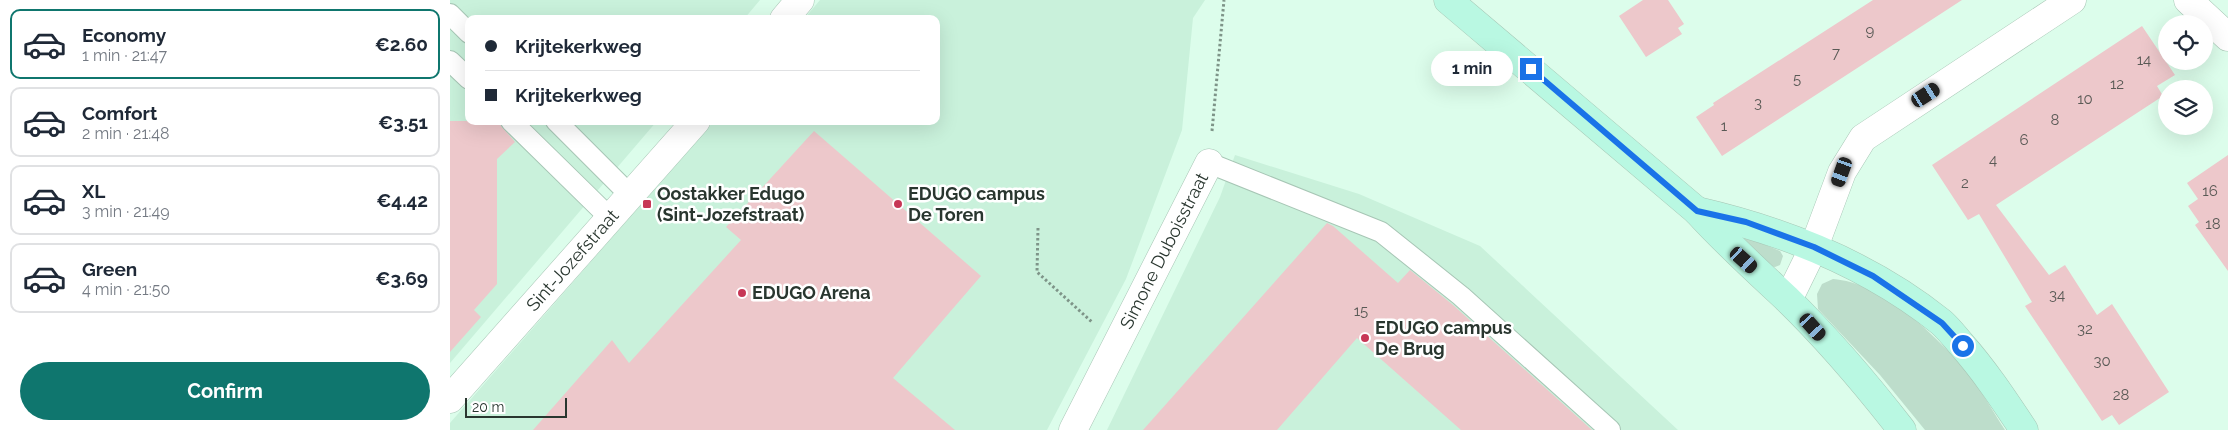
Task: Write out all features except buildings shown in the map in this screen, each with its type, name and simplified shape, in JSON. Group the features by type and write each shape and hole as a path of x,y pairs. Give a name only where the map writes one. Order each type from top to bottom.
{"street":[{"path":"787,15 800,0"},
{"path":"1448,0 1697,211 1730,247 1788,300 1875,395 1902,430"},
{"path":"1788,300 1814,247 1842,172 1863,138 2072,0"},
{"path":"2188,0 2228,37"},
{"name":"Sint-Jozefstraat","path":"450,399 693,125"},
{"name":"Simone Duboisstraat","path":"1073,430 1209,163"},
{"path":"1697,211 1746,222 1814,247 1873,276 1942,323 1984,370 2024,430"}],"lane":[{"path":"450,14 465,29"},
{"path":"450,61 465,75"},
{"path":"515,125 611,219"},
{"path":"560,125 631,196"},
{"path":"1209,163 1381,232 1461,296 1610,430"}],"path":[{"name":"Simone Duboisstraat","path":"1209,163 1224,0"},
{"path":"1038,228 1037,272 1116,344"}],"shaded area":[{"path":"450,0 760,0 747,15 465,15 465,125 654,125 450,363"},
{"name":"EDUGO campus De Toren","path":"820,0 1205,0 1193,18 1182,130 1126,279 1047,430 450,430 450,423 711,125 940,125 940,15 807,15"},
{"name":"EDUGO campus De Brug","path":"1235,155 1359,194 1480,246 1678,430 1107,430 1220,197"},
{"path":"1736,233 1780,251 1783,256 1780,265 1775,267 1769,266"},
{"path":"1833,279 1851,282 1869,290 1906,312 1939,341 1965,370 2005,430 1925,430 1880,375 1818,309 1817,294 1822,284"}],"place":[{"name":"Oostakker Edugo (Sint-Jozefstraat)","path":"647,204"},
{"name":"EDUGO campus De Toren","path":"898,204"},
{"name":"EDUGO Arena","path":"742,293"},
{"name":"EDUGO campus De Brug","path":"1365,338"}],"route":[{"path":"1531,69 1697,211 1746,222 1814,247 1873,276 1942,323 1963,346"}]}
